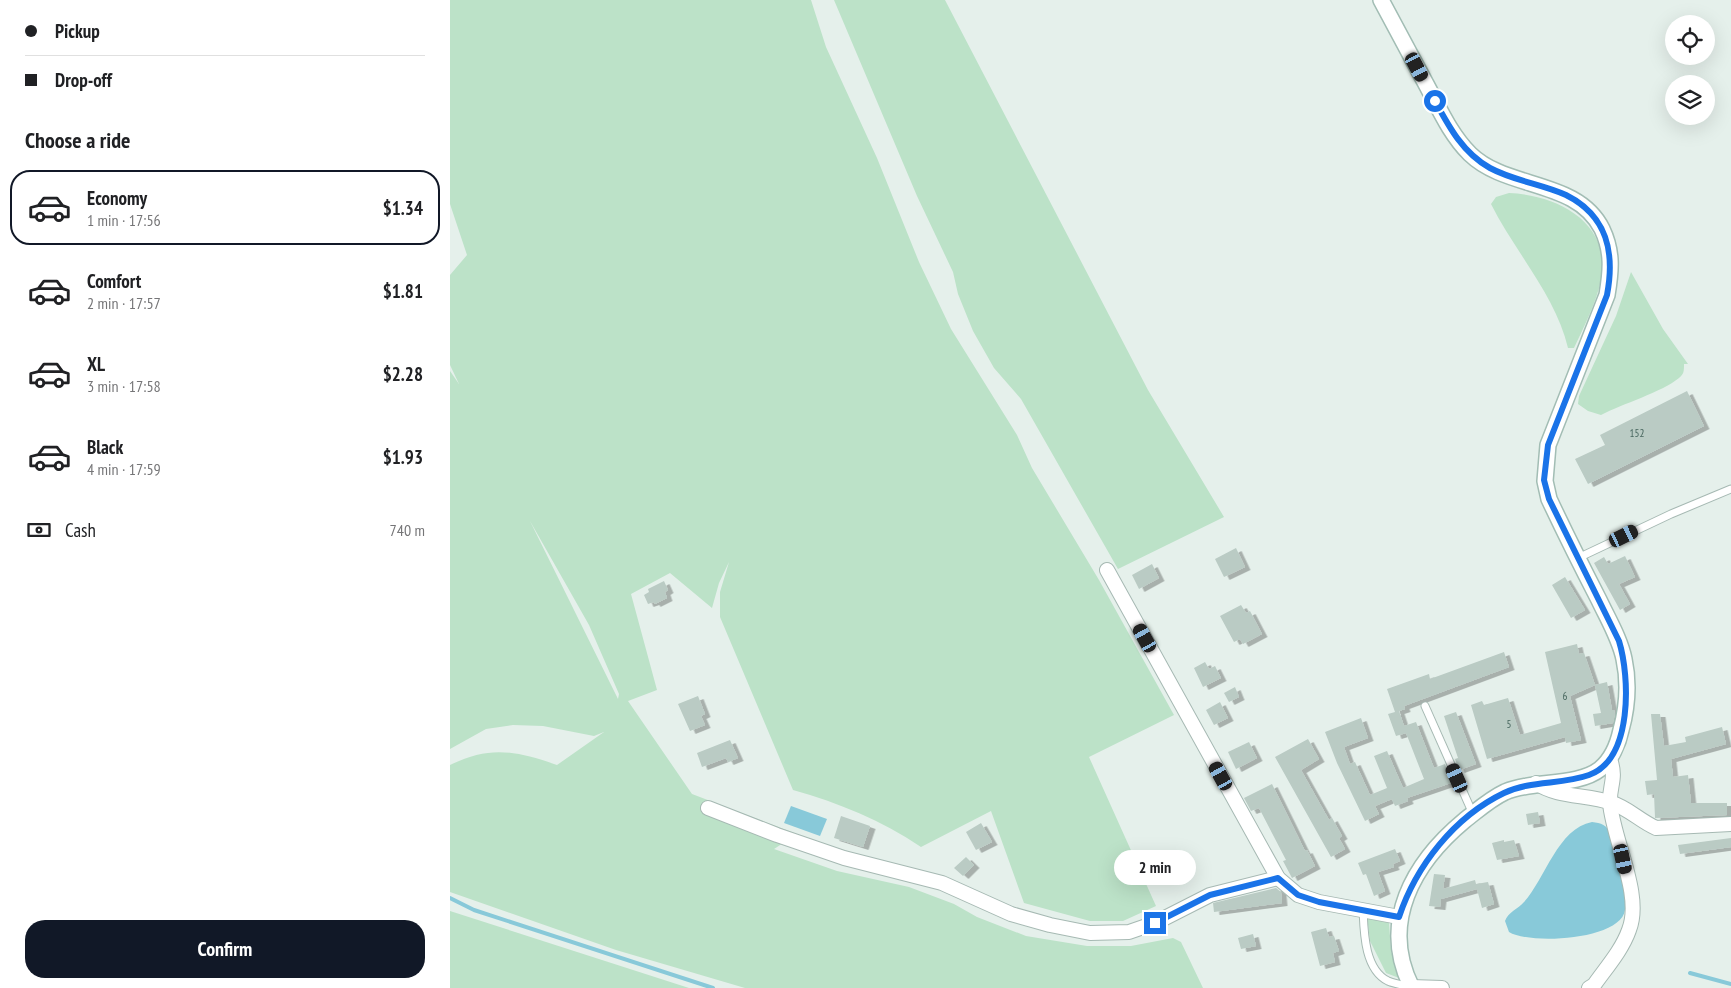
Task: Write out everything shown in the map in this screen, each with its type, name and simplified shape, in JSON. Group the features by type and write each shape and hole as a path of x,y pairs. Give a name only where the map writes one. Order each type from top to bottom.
{"street":[{"path":"1381,0 1456,138 1471,155 1489,167 1510,177 1565,195 1584,206 1598,221 1609,243 1612,270 1607,295 1553,429 1545,459 1544,480 1549,499 1619,641 1626,674 1625,717 1620,738 1610,758 1600,769 1590,775 1536,783 1505,792 1473,814 1431,853 1415,878 1399,917 1398,952 1411,987 1442,988"},
{"path":"1107,570 1278,878 1298,895 1319,902 1399,917"},
{"path":"1589,988 1594,985 1630,929 1631,897 1610,802 1614,784 1614,769 1610,758"},
{"path":"1536,783 1546,790 1610,802 1627,809 1644,823 1656,828 1731,824"},
{"path":"708,808 777,835 844,858 942,883 1011,914 1050,925 1090,933 1129,932 1155,923 1210,895 1278,878"}],"lane":[{"path":"1578,558 1671,514 1731,489"},
{"path":"1425,706 1473,814"},
{"path":"1363,909 1366,942 1370,958 1379,975 1393,983 1411,987"}],"green space":[{"path":"450,0 811,0 826,47 877,158 919,262 951,329 1017,435 1032,468 1099,580 1174,715 1089,757 1156,906 1123,921 1090,921 1024,903 991,811 921,847 906,837 859,813 793,790 720,617 720,592 729,562 719,583 712,608 670,573 631,594 657,690 628,701 692,794 797,834 774,849 837,871 909,887 954,904 977,917 1026,936 1087,946 1131,946 1173,938 1181,942 1203,988 745,988 616,950 450,892 450,765 478,755 503,752 529,756 557,765 604,732 594,736 543,726 513,725 486,729 450,749 450,371 459,384 450,365 450,275 467,255 450,204","holes":["530,521 589,625 619,694 618,699"]},
{"path":"834,0 945,0 1148,390 1224,517 1118,569 1021,399 994,368 973,331 958,294 953,272 917,196"},
{"path":"1509,193 1545,199 1562,206 1577,215 1598,242 1602,260 1599,289 1574,348 1568,348 1562,329 1545,292 1491,204 1496,197"},
{"path":"1631,272 1663,329 1688,364 1684,364 1682,375 1672,383 1601,415 1588,411 1578,404 1579,396 1616,316"},
{"path":"450,911 689,988 450,988"},
{"path":"1367,916 1389,922 1391,951 1399,978 1386,973 1370,941"}],"water":[{"path":"791,806 827,819 820,836 784,823"},
{"path":"1592,822 1608,828 1611,834 1625,902 1625,910 1620,920 1608,928 1592,934 1573,937 1535,938 1509,932 1505,921 1506,918 1532,892 1561,844 1580,826"}],"building":[{"path":"1687,391 1704,426 1588,484 1575,459 1605,445 1600,435"},
{"path":"1236,548 1245,567 1224,577 1215,559"},
{"path":"1625,556 1635,577 1619,584 1630,604 1620,610 1594,563 1604,557 1608,564"},
{"path":"1152,564 1159,578 1139,589 1132,575"},
{"path":"1565,577 1585,610 1571,618 1552,585"},
{"path":"664,581 668,590 665,592 667,598 655,604 654,602 648,604 644,595 649,592 648,589"},
{"path":"1241,605 1246,613 1250,611 1262,634 1243,644 1240,639 1234,642 1220,616"},
{"path":"1577,644 1579,654 1584,653 1595,685 1570,696 1581,740 1566,743 1565,737 1487,759 1471,705 1482,701 1484,705 1508,698 1520,735 1561,723 1545,652"},
{"path":"1504,652 1509,667 1404,706 1405,709 1399,711 1404,726 1416,722 1434,768 1445,764 1451,783 1407,798 1408,801 1395,806 1392,799 1375,806 1379,814 1365,821 1337,763 1325,732 1361,718 1368,738 1344,747 1350,764 1355,762 1370,795 1387,788 1374,756 1387,751 1403,788 1424,779 1406,733 1396,736 1388,714 1395,712 1387,689 1429,674 1430,679"},
{"path":"1205,662 1209,669 1215,666 1221,678 1203,687 1194,668"},
{"path":"1607,682 1612,710 1614,710 1615,714 1613,723 1595,726 1593,714 1601,713 1595,685"},
{"path":"1235,687 1239,697 1229,702 1224,693"},
{"path":"698,696 705,714 701,716 705,725 690,731 678,704"},
{"path":"1220,702 1228,718 1214,725 1206,710"},
{"path":"1456,712 1476,764 1459,770 1455,759 1458,758 1444,716"},
{"path":"1651,714 1660,714 1664,746 1686,742 1685,737 1722,727 1726,744 1671,759 1673,777 1688,775 1691,803 1727,803 1727,815 1655,818 1654,794 1647,795 1645,781 1657,780"},
{"path":"1308,739 1319,759 1301,770 1329,820 1332,818 1342,836 1339,838 1345,849 1331,857 1275,757"},
{"path":"730,740 738,758 728,762 726,758 702,767 697,753"},
{"path":"1249,742 1257,758 1236,769 1228,752"},
{"path":"1272,784 1305,851 1307,850 1315,866 1292,878 1283,861 1286,860 1259,808 1251,811 1244,798"},
{"path":"1538,812 1540,823 1528,825 1526,814"},
{"path":"841,816 870,826 863,847 834,838"},
{"path":"981,823 992,842 976,850 966,832"},
{"path":"1731,838 1731,847 1680,854 1678,845"},
{"path":"1504,840 1504,842 1514,840 1519,856 1497,860 1492,843"},
{"path":"1395,849 1400,861 1393,864 1394,867 1378,872 1385,891 1374,896 1366,874 1363,875 1358,863"},
{"path":"966,857 974,865 963,876 954,868"},
{"path":"1434,874 1445,875 1443,889 1475,880 1476,884 1488,882 1494,904 1482,908 1477,889 1441,899 1440,907 1429,906"},
{"path":"1276,888 1281,892 1282,903 1214,912 1213,903"},
{"path":"1326,928 1329,937 1334,936 1339,951 1333,953 1335,962 1320,966 1311,932"},
{"path":"1253,934 1256,946 1241,949 1238,938"}],"waterway":[{"path":"450,898 474,910 713,988"},
{"path":"1690,973 1731,984"}],"route":[{"path":"1155,923 1210,895 1278,878 1298,895 1319,902 1399,917 1415,878 1431,853 1456,827 1491,800 1505,792 1536,783 1590,775 1600,769 1610,758 1620,738 1625,717 1626,674 1619,641 1549,499 1544,480 1545,459 1553,429 1607,295 1612,270 1609,243 1598,221 1584,206 1565,195 1510,177 1489,167 1471,155 1456,138 1435,101"}]}
